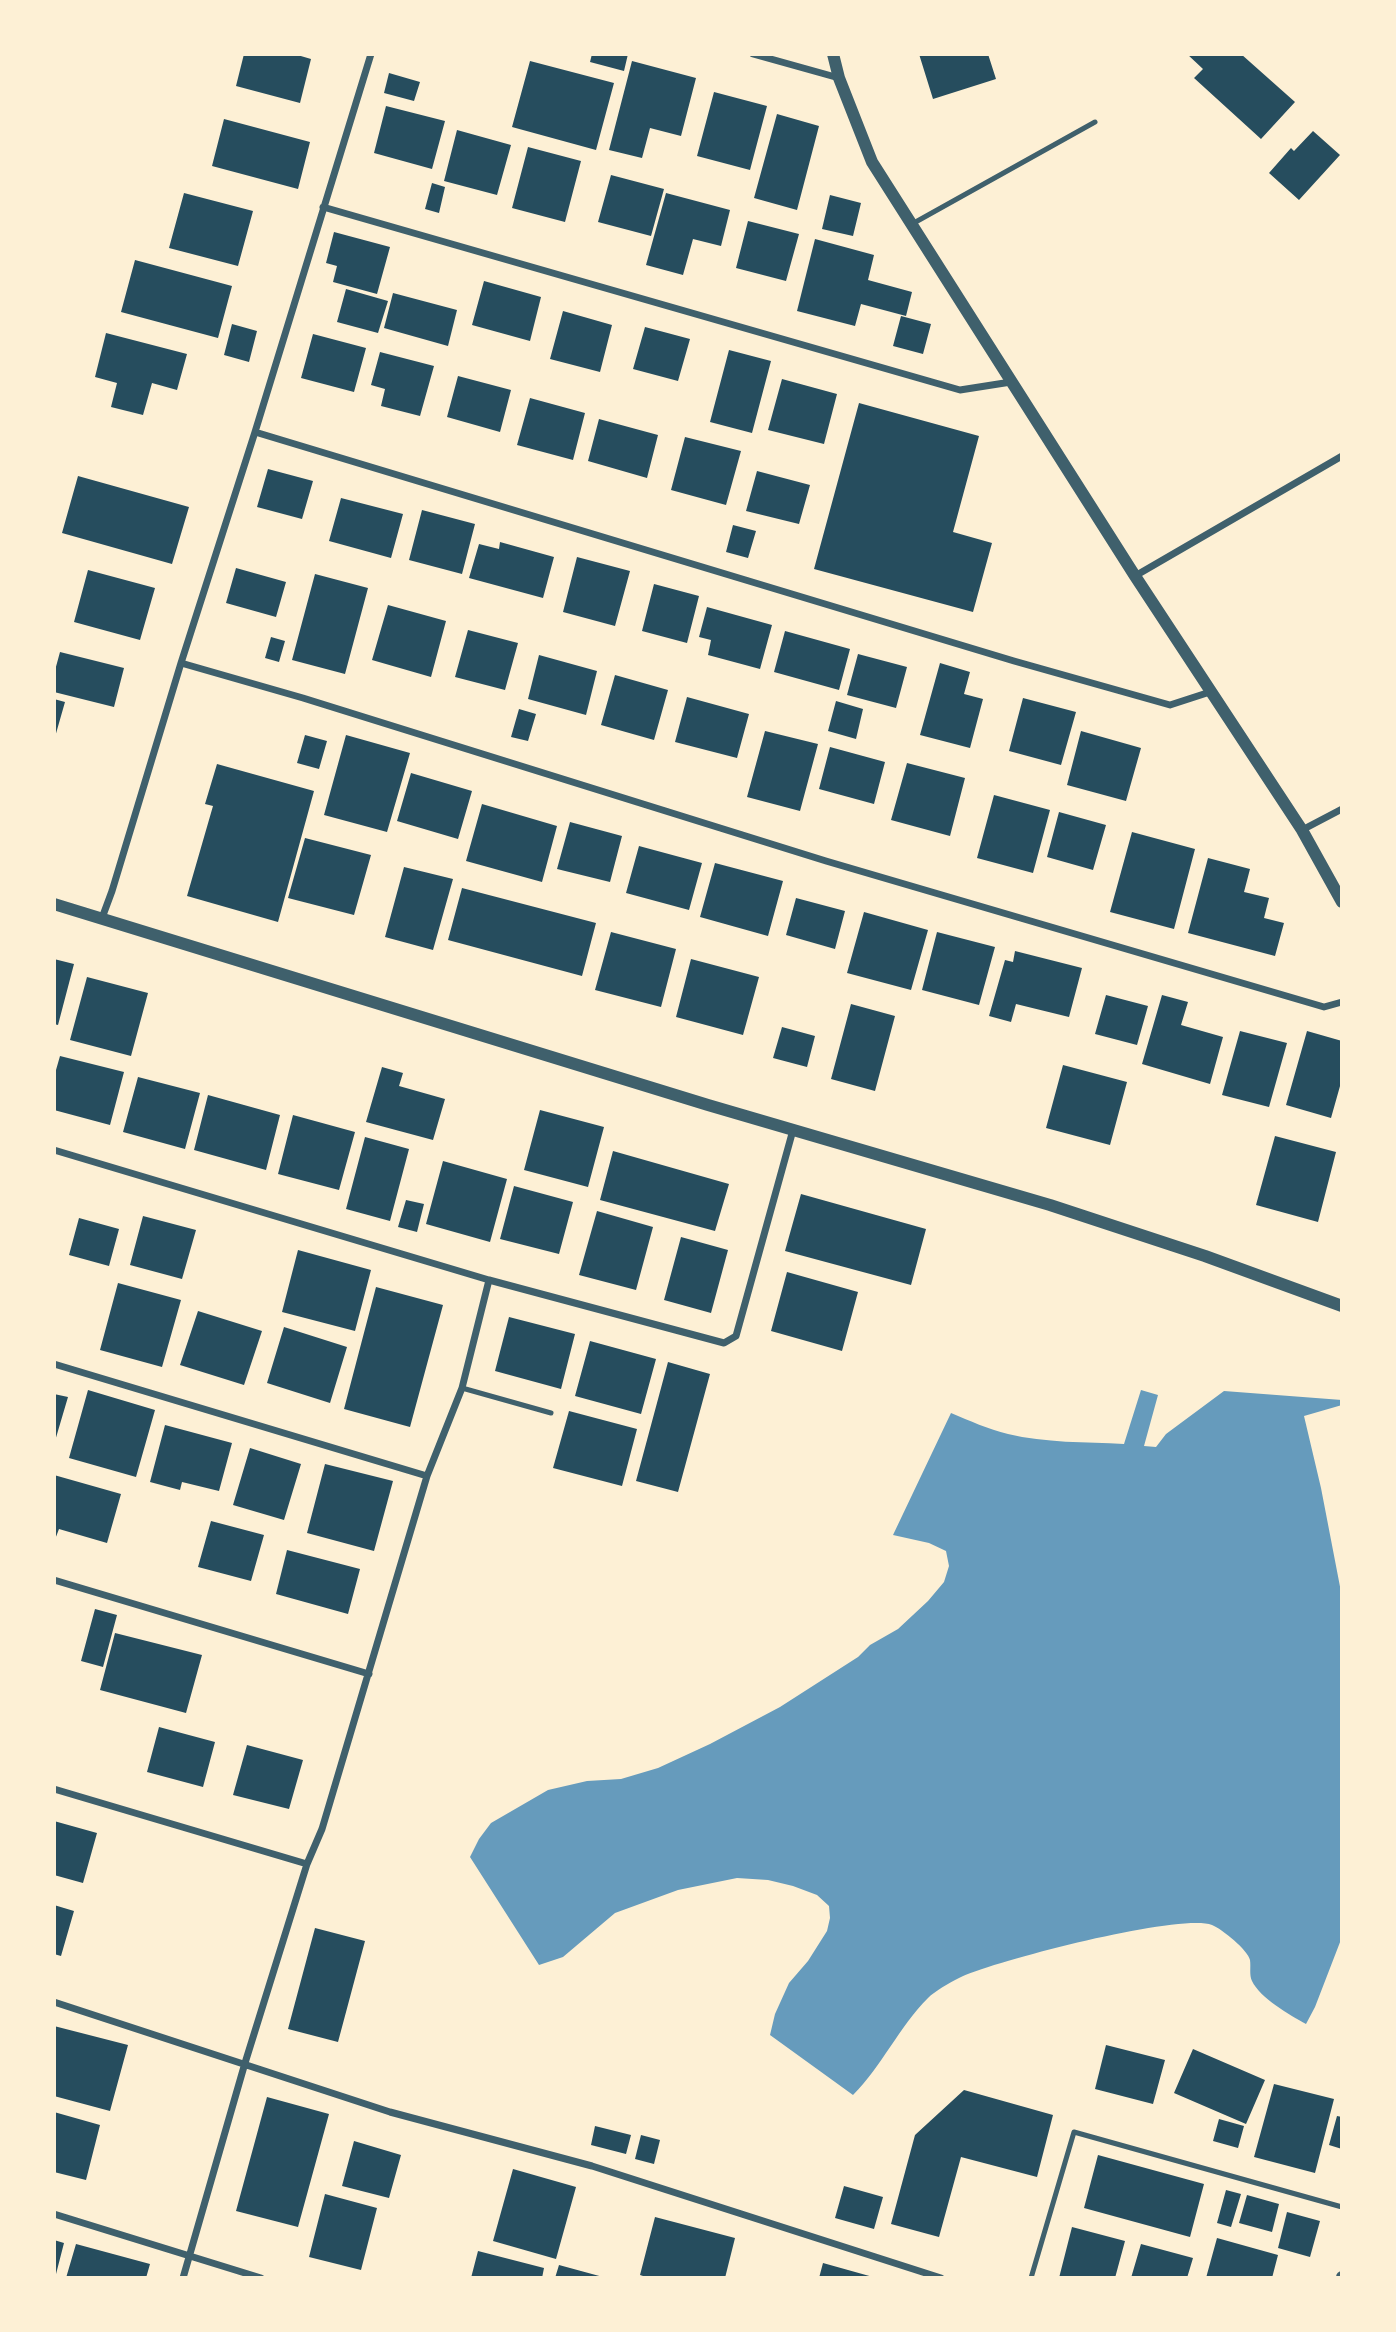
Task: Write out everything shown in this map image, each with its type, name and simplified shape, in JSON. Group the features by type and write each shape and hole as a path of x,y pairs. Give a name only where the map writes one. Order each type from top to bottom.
{"street":[{"path":"102,918 113,891 181,663 371,54"},
{"path":"752,54 839,78"},
{"path":"833,54 839,78 873,162 1135,576 1302,830 1342,902"},
{"path":"323,207 960,390 1011,382"},
{"path":"255,432 1014,661 1170,705 1210,692"},
{"path":"1135,576 1342,456"},
{"path":"181,663 303,698 826,861 1324,1007 1342,1002"},
{"path":"1302,830 1342,809"},
{"path":"54,904 793,1130 1049,1205 1205,1256 1342,1306"},
{"path":"54,1150 489,1280 724,1343 736,1336 793,1130"},
{"path":"183,2278 245,2063 307,1864 322,1829 427,1476 462,1388 489,1280"},
{"path":"54,1364 427,1476"},
{"path":"54,1580 369,1674"},
{"path":"54,1789 307,1864"},
{"path":"54,2002 390,2112 592,2166 941,2278"},
{"path":"54,2214 261,2278"}],"lane":[{"path":"912,225 1095,122"},
{"path":"462,1388 551,1413"},
{"path":"1031,2278 1074,2132 1342,2207"}],"water":[{"path":"1141,1390 1158,1395 1144,1446 1156,1447 1166,1434 1224,1391 1342,1400 1342,1405 1304,1416 1342,1597 1342,1937 1306,2024 1262,1994 1251,1979 1248,1956 1222,1931 1212,1925 1193,1923 1163,1926 1046,1951 979,1970 951,1982 931,1995 918,2009 853,2095 770,2035 775,2014 789,1983 808,1961 827,1931 829,1906 817,1895 768,1880 737,1878 678,1890 615,1913 563,1957 539,1965 470,1857 491,1823 548,1790 587,1781 621,1779 658,1768 710,1744 780,1707 898,1629 944,1582 949,1566 946,1551 929,1543 893,1535 951,1413 993,1430 1022,1437 1124,1444"}],"building":[{"path":"244,54 294,54 311,59 300,103 236,86"},
{"path":"592,54 628,54 624,71 590,62"},
{"path":"919,54 988,54 996,79 933,99"},
{"path":"1187,54 1241,54 1295,102 1261,139 1194,78 1203,69"},
{"path":"530,61 614,83 596,150 512,127"},
{"path":"632,61 696,78 681,136 650,128 642,158 609,150"},
{"path":"389,73 420,82 414,101 384,93"},
{"path":"714,92 767,106 750,170 697,156"},
{"path":"386,106 445,121 432,169 374,153"},
{"path":"777,114 819,126 797,210 754,198"},
{"path":"224,119 310,142 298,189 212,166"},
{"path":"457,130 511,145 497,195 444,181"},
{"path":"1313,131 1340,155 1299,200 1269,173 1291,148 1294,151"},
{"path":"528,147 581,161 565,222 512,208"},
{"path":"611,175 664,189 651,236 598,222"},
{"path":"432,183 445,187 439,213 425,209"},
{"path":"184,193 253,211 238,266 169,248"},
{"path":"666,193 730,210 721,246 693,239 683,275 646,265"},
{"path":"830,195 861,203 853,236 822,229"},
{"path":"748,221 799,234 786,281 736,268"},
{"path":"334,232 390,247 377,294 333,282 337,266 326,263"},
{"path":"815,239 874,255 868,280 912,292 906,316 861,304 855,326 797,311"},
{"path":"135,260 232,286 218,338 121,312"},
{"path":"484,281 541,297 530,341 472,325"},
{"path":"346,289 388,301 378,333 337,322"},
{"path":"393,293 457,310 448,346 384,328"},
{"path":"563,311 612,325 600,372 550,359"},
{"path":"901,316 931,324 923,354 893,346"},
{"path":"232,324 257,331 249,362 224,355"},
{"path":"645,327 690,339 678,381 633,369"},
{"path":"106,333 187,354 177,390 152,383 143,415 111,407 117,383 95,377"},
{"path":"313,334 366,348 354,392 301,378"},
{"path":"729,350 771,361 752,433 710,422"},
{"path":"380,352 434,366 420,416 381,406 385,389 371,385"},
{"path":"458,376 511,390 500,432 447,417"},
{"path":"782,379 837,394 824,444 768,430"},
{"path":"530,398 585,413 573,460 517,445"},
{"path":"859,403 979,436 953,532 992,543 973,612 814,569"},
{"path":"599,419 658,435 647,478 588,461"},
{"path":"685,437 741,451 726,505 671,490"},
{"path":"268,469 313,481 302,519 257,507"},
{"path":"757,471 810,485 799,524 746,511"},
{"path":"78,476 189,507 172,564 62,533"},
{"path":"341,498 403,514 391,558 329,541"},
{"path":"422,510 475,524 462,574 409,560"},
{"path":"733,525 756,531 748,558 726,552"},
{"path":"500,542 554,557 543,598 469,578 479,544 499,549"},
{"path":"577,557 630,571 615,626 563,612"},
{"path":"236,568 286,582 276,617 226,603"},
{"path":"88,570 155,588 140,640 74,622"},
{"path":"315,574 368,588 345,674 292,660"},
{"path":"654,584 699,596 687,643 642,631"},
{"path":"388,605 446,621 431,677 372,660"},
{"path":"707,607 772,625 760,669 708,655 711,640 699,637"},
{"path":"468,630 518,643 505,690 455,677"},
{"path":"785,631 850,649 839,690 774,672"},
{"path":"271,637 285,641 279,662 265,658"},
{"path":"60,652 124,668 114,707 54,692 54,674"},
{"path":"858,654 907,667 896,708 847,695"},
{"path":"539,655 597,671 586,715 528,699"},
{"path":"940,663 970,672 964,694 983,699 970,748 920,735"},
{"path":"615,675 668,690 654,740 601,725"},
{"path":"687,697 749,714 737,758 675,742"},
{"path":"1023,698 1076,712 1061,765 1009,751"},
{"path":"54,699 65,702 55,737 54,737"},
{"path":"836,701 863,709 856,739 828,731"},
{"path":"519,709 536,714 528,741 511,737"},
{"path":"765,731 818,744 800,811 747,797"},
{"path":"1081,731 1141,748 1126,801 1067,785"},
{"path":"305,735 327,741 319,769 297,763"},
{"path":"346,735 410,753 387,832 324,815"},
{"path":"830,747 885,762 874,804 819,789"},
{"path":"907,763 965,778 950,836 891,820"},
{"path":"217,764 314,791 278,922 187,896 213,806 205,804"},
{"path":"411,773 472,791 458,839 397,821"},
{"path":"994,795 1050,810 1033,873 977,858"},
{"path":"482,804 557,826 542,882 466,861"},
{"path":"1059,812 1106,825 1093,870 1047,857"},
{"path":"570,822 622,836 610,882 557,869"},
{"path":"1132,832 1195,849 1174,929 1110,912"},
{"path":"305,838 371,855 354,915 288,898"},
{"path":"639,846 702,863 689,910 626,893"},
{"path":"1208,858 1250,869 1244,892 1269,898 1264,918 1284,923 1275,956 1188,933"},
{"path":"715,863 783,881 768,936 700,917"},
{"path":"404,867 453,879 433,950 385,937"},
{"path":"462,888 596,923 582,976 448,940"},
{"path":"796,898 845,911 835,949 786,935"},
{"path":"864,912 928,930 911,990 847,973"},
{"path":"611,932 676,949 661,1007 595,990"},
{"path":"937,932 995,947 979,1005 922,990"},
{"path":"1015,951 1082,968 1069,1017 1016,1004 1011,1022 989,1016 1005,960 1013,962"},
{"path":"54,959 74,964 58,1025 54,1024"},
{"path":"691,959 759,977 743,1035 676,1017"},
{"path":"87,977 148,993 131,1056 70,1040"},
{"path":"1106,995 1148,1006 1137,1045 1095,1034"},
{"path":"1162,995 1188,1002 1181,1025 1223,1037 1210,1084 1142,1064"},
{"path":"851,1004 895,1016 875,1091 831,1079"},
{"path":"782,1027 815,1036 807,1067 773,1058"},
{"path":"1240,1031 1287,1043 1269,1107 1222,1095"},
{"path":"1307,1031 1342,1041 1342,1079 1331,1118 1286,1105"},
{"path":"60,1056 124,1072 110,1125 54,1110 54,1077"},
{"path":"1063,1065 1127,1082 1110,1145 1046,1128"},
{"path":"382,1067 403,1073 399,1086 445,1099 433,1140 366,1122"},
{"path":"138,1077 200,1093 185,1149 123,1132"},
{"path":"208,1095 280,1115 266,1170 194,1150"},
{"path":"540,1110 604,1127 588,1187 524,1170"},
{"path":"293,1115 355,1132 339,1190 278,1174"},
{"path":"1275,1136 1336,1152 1318,1222 1256,1205"},
{"path":"365,1137 409,1149 390,1221 346,1209"},
{"path":"613,1151 729,1184 715,1231 600,1200"},
{"path":"443,1161 507,1179 490,1242 426,1224"},
{"path":"514,1186 573,1202 559,1254 500,1239"},
{"path":"801,1194 926,1229 911,1285 785,1251"},
{"path":"406,1200 424,1204 417,1232 398,1227"},
{"path":"597,1211 653,1227 636,1290 579,1275"},
{"path":"143,1216 196,1230 182,1279 130,1265"},
{"path":"79,1218 119,1229 109,1266 69,1255"},
{"path":"681,1237 728,1250 711,1313 664,1300"},
{"path":"298,1250 371,1270 355,1331 282,1312"},
{"path":"787,1272 858,1292 842,1351 771,1331"},
{"path":"118,1283 181,1300 162,1367 100,1350"},
{"path":"376,1287 443,1305 410,1427 344,1409"},
{"path":"198,1311 262,1331 244,1385 180,1365"},
{"path":"509,1317 575,1334 561,1389 495,1371"},
{"path":"284,1327 347,1347 330,1403 267,1383"},
{"path":"590,1341 656,1359 641,1414 575,1396"},
{"path":"668,1362 710,1374 678,1492 636,1481"},
{"path":"88,1390 155,1410 136,1477 69,1458"},
{"path":"54,1394 68,1397 55,1441 54,1441"},
{"path":"569,1411 637,1429 622,1486 553,1468"},
{"path":"165,1425 232,1443 219,1491 182,1482 180,1490 150,1482"},
{"path":"250,1448 301,1464 284,1520 233,1505"},
{"path":"325,1464 393,1481 374,1551 307,1533"},
{"path":"54,1475 121,1494 107,1543 59,1529 54,1542"},
{"path":"211,1521 264,1535 251,1581 198,1567"},
{"path":"287,1550 360,1569 348,1614 276,1594"},
{"path":"95,1609 117,1615 103,1667 81,1661"},
{"path":"115,1633 202,1655 186,1713 100,1690"},
{"path":"159,1727 215,1742 203,1787 147,1772"},
{"path":"247,1745 303,1760 289,1809 233,1795"},
{"path":"54,1821 97,1833 83,1883 54,1875"},
{"path":"54,1905 74,1911 61,1956 54,1954"},
{"path":"315,1928 365,1941 338,2042 288,2029"},
{"path":"54,2026 128,2045 110,2111 54,2096"},
{"path":"1106,2045 1165,2060 1153,2104 1095,2089"},
{"path":"1193,2049 1265,2080 1246,2124 1174,2093"},
{"path":"1274,2084 1334,2099 1315,2173 1254,2157"},
{"path":"964,2090 1053,2115 1037,2177 961,2157 939,2237 891,2224 915,2135"},
{"path":"267,2097 329,2114 298,2227 236,2211"},
{"path":"54,2112 100,2125 86,2180 54,2172"},
{"path":"1337,2116 1342,2117 1342,2149 1329,2145"},
{"path":"1219,2119 1244,2126 1238,2148 1213,2141"},
{"path":"595,2126 631,2135 626,2154 591,2145"},
{"path":"641,2135 660,2140 654,2164 635,2159"},
{"path":"354,2141 401,2155 389,2198 342,2186"},
{"path":"1098,2155 1204,2184 1190,2237 1084,2208"},
{"path":"513,2169 576,2187 556,2259 493,2241"},
{"path":"844,2186 883,2197 874,2229 835,2218"},
{"path":"1226,2190 1241,2194 1231,2227 1217,2223"},
{"path":"325,2194 377,2208 361,2270 309,2257"},
{"path":"1247,2195 1279,2204 1272,2232 1239,2223"},
{"path":"1287,2212 1320,2221 1310,2257 1278,2248"},
{"path":"655,2217 735,2238 725,2278 649,2278 640,2275"},
{"path":"1072,2227 1125,2241 1115,2278 1059,2278"},
{"path":"1217,2238 1278,2255 1272,2278 1206,2278"},
{"path":"54,2240 64,2243 55,2278 54,2278"},
{"path":"76,2244 150,2264 146,2278 66,2278"},
{"path":"1141,2244 1193,2258 1187,2278 1131,2278"},
{"path":"478,2251 544,2268 542,2278 471,2278"},
{"path":"823,2263 873,2277 873,2278 819,2278"},
{"path":"559,2265 603,2277 603,2278 555,2278"}]}
